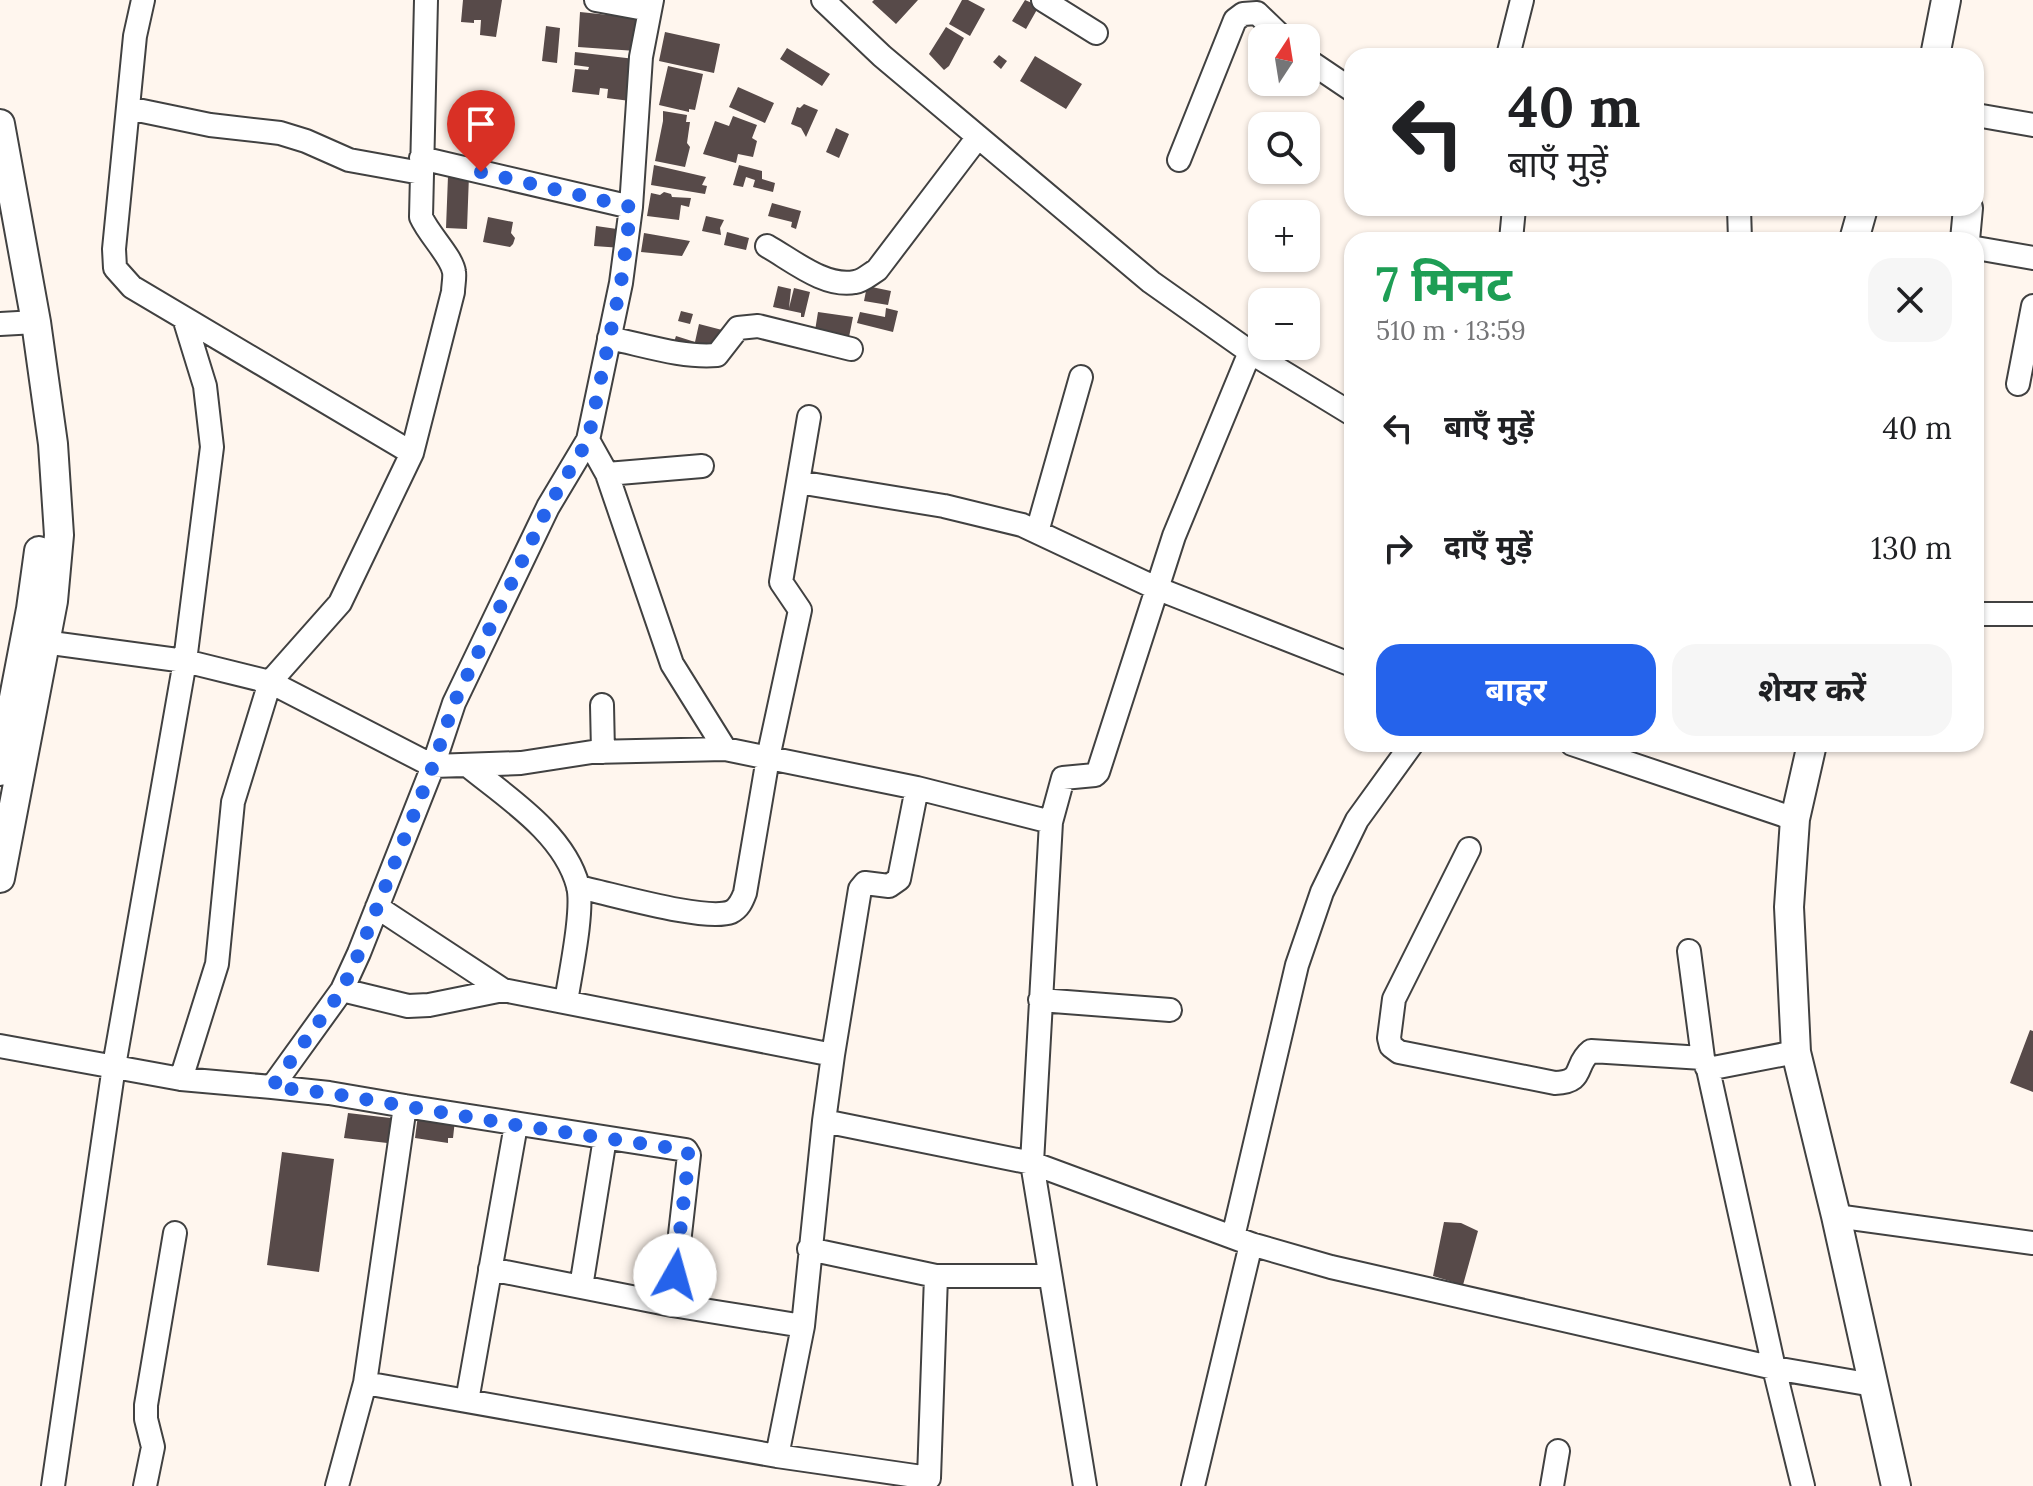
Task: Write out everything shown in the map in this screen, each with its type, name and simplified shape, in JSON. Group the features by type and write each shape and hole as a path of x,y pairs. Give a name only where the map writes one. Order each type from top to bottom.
{"street":[{"path":"143,0 135,36 114,249 115,268 132,287 412,453"},
{"path":"181,1079 217,964 233,802 270,682 340,603 412,453 453,292 454,271 421,217 426,0"},
{"path":"272,1087 342,990 433,766 454,703 548,507 588,440 621,283 631,207 641,57 651,5 596,0"},
{"path":"823,0 882,56 1151,282 1248,351"},
{"path":"1043,0 1096,33"},
{"path":"1937,48 1946,0"},
{"path":"1510,48 1520,1"},
{"path":"1179,160 1235,20 1243,14 1257,13 1268,24"},
{"path":"1320,68 1344,85"},
{"path":"128,108 210,125 280,133 349,160 421,166 631,207"},
{"path":"1984,116 2033,125"},
{"path":"0,124 18,323"},
{"path":"767,246 827,280 858,282 877,270 978,137"},
{"path":"0,231 18,323 53,444 59,535 53,601 18,681 0,771"},
{"path":"1984,249 2033,258"},
{"path":"2018,384 2033,306"},
{"path":"53,1486 114,1066 185,661 212,447 205,386 184,318"},
{"path":"609,338 695,355 717,355 738,328 758,326 851,349"},
{"path":"1085,1486 1048,1276 1032,1163 1051,822 1063,778 1095,775 1098,772 1174,536 1248,357"},
{"path":"1263,360 1344,409"},
{"path":"1037,532 1081,377"},
{"path":"578,887 703,914 730,913 739,906 745,893 768,758 800,610 781,582 809,417"},
{"path":"588,440 607,474 672,664 725,749"},
{"path":"607,474 702,466"},
{"path":"798,482 944,506 1022,525 1156,588 1344,662"},
{"path":"1984,614 2033,614"},
{"path":"36,640 185,661 270,682 433,766 521,763 603,752 725,749 917,788 1051,822"},
{"path":"0,878 18,681"},
{"path":"602,705 603,752"},
{"path":"1193,1486 1297,965 1322,892 1357,820 1406,752"},
{"path":"1596,752 1795,819"},
{"path":"1810,752 1795,819 1789,907 1796,1052 1896,1486"},
{"path":"467,765 535,822 562,851 578,887 577,927 566,1002"},
{"path":"777,1456 803,1326 824,1121 860,889 865,883 889,886 899,879 917,788"},
{"path":"1469,849 1394,999 1389,1038 1391,1046 1399,1052 1568,1083 1576,1078 1586,1055 1591,1051 1705,1064 1796,1052"},
{"path":"377,907 503,990"},
{"path":"1689,951 1705,1064 1803,1486"},
{"path":"342,990 408,1006 429,1005 503,990 833,1055"},
{"path":"1040,1000 1170,1010"},
{"path":"0,1046 181,1079 329,1093 682,1149 689,1155 672,1305"},
{"path":"337,1486 365,1383 405,1106"},
{"path":"824,1121 1032,1163 1242,1241 1331,1267 1774,1368 1873,1385"},
{"path":"467,1401 516,1125"},
{"path":"581,1287 605,1138"},
{"path":"1836,1216 2033,1243"},
{"path":"145,1486 153,1447 146,1405 175,1233"},
{"path":"809,1249 936,1276 1048,1276"},
{"path":"490,1269 672,1305 803,1326"},
{"path":"365,1383 930,1482 936,1276"},
{"path":"1552,1486 1558,1451"}],"building":[{"path":"463,0 502,0 496,37 480,35 481,20 461,22"},
{"path":"918,0 896,24 872,2"},
{"path":"962,0 985,9 970,36 949,24"},
{"path":"1025,0 1039,6 1026,29 1012,21"},
{"path":"580,12 638,18 636,51 578,47"},
{"path":"546,26 560,28 557,63 542,61"},
{"path":"946,27 964,38 944,70 929,54"},
{"path":"665,32 720,44 714,73 659,61"},
{"path":"787,48 830,74 822,86 780,59"},
{"path":"575,52 635,59 630,101 607,98 608,89 600,88 599,95 572,92 575,69 588,70 589,67 574,65"},
{"path":"999,55 1007,61 1001,69 993,62"},
{"path":"1035,56 1082,84 1066,109 1020,81"},
{"path":"668,66 703,74 695,110 689,109 689,112 659,105"},
{"path":"738,87 774,103 765,123 729,107"},
{"path":"804,104 818,110 806,137 801,128 791,124 797,107"},
{"path":"663,111 687,115 686,122 690,122 687,143 690,147 685,167 655,161"},
{"path":"733,116 757,125 752,138 757,141 753,157 738,154 736,163 703,154 715,121 729,126"},
{"path":"836,128 849,134 839,158 826,152"},
{"path":"654,165 706,177 702,185 707,186 705,194 651,185"},
{"path":"739,165 762,171 762,179 775,183 773,192 753,187 755,180 746,177 743,187 733,185"},
{"path":"469,175 467,229 446,228 448,176"},
{"path":"664,192 672,197 691,198 689,207 681,205 679,220 647,216 651,193 660,195"},
{"path":"772,203 801,211 796,229 791,227 792,222 768,216"},
{"path":"706,216 724,220 721,235 702,231"},
{"path":"488,217 513,222 511,233 515,238 510,247 483,242"},
{"path":"596,226 624,230 622,248 594,246"},
{"path":"727,232 749,238 746,250 724,245"},
{"path":"644,233 690,241 682,256 641,252"},
{"path":"778,286 791,289 789,308 794,288 810,292 804,317 801,313 773,307"},
{"path":"867,286 891,291 888,305 864,301"},
{"path":"886,308 898,311 893,332 857,323 860,312 885,317"},
{"path":"681,311 693,314 690,324 678,321"},
{"path":"818,312 853,317 848,342 814,337"},
{"path":"699,324 726,331 715,353 674,342 676,336 695,342"},
{"path":"2030,1030 2033,1031 2033,1092 2010,1083"},
{"path":"348,1113 399,1119 396,1144 344,1138"},
{"path":"418,1115 455,1120 453,1138 448,1138 448,1143 415,1138"},
{"path":"282,1152 334,1159 319,1272 267,1265"},
{"path":"1444,1222 1461,1223 1478,1231 1463,1285 1433,1276"}],"route":[{"path":"481,172 631,207 621,283 588,440 548,507 454,703 433,766 342,990 272,1087 329,1093 686,1150 689,1155 675,1275"}]}
